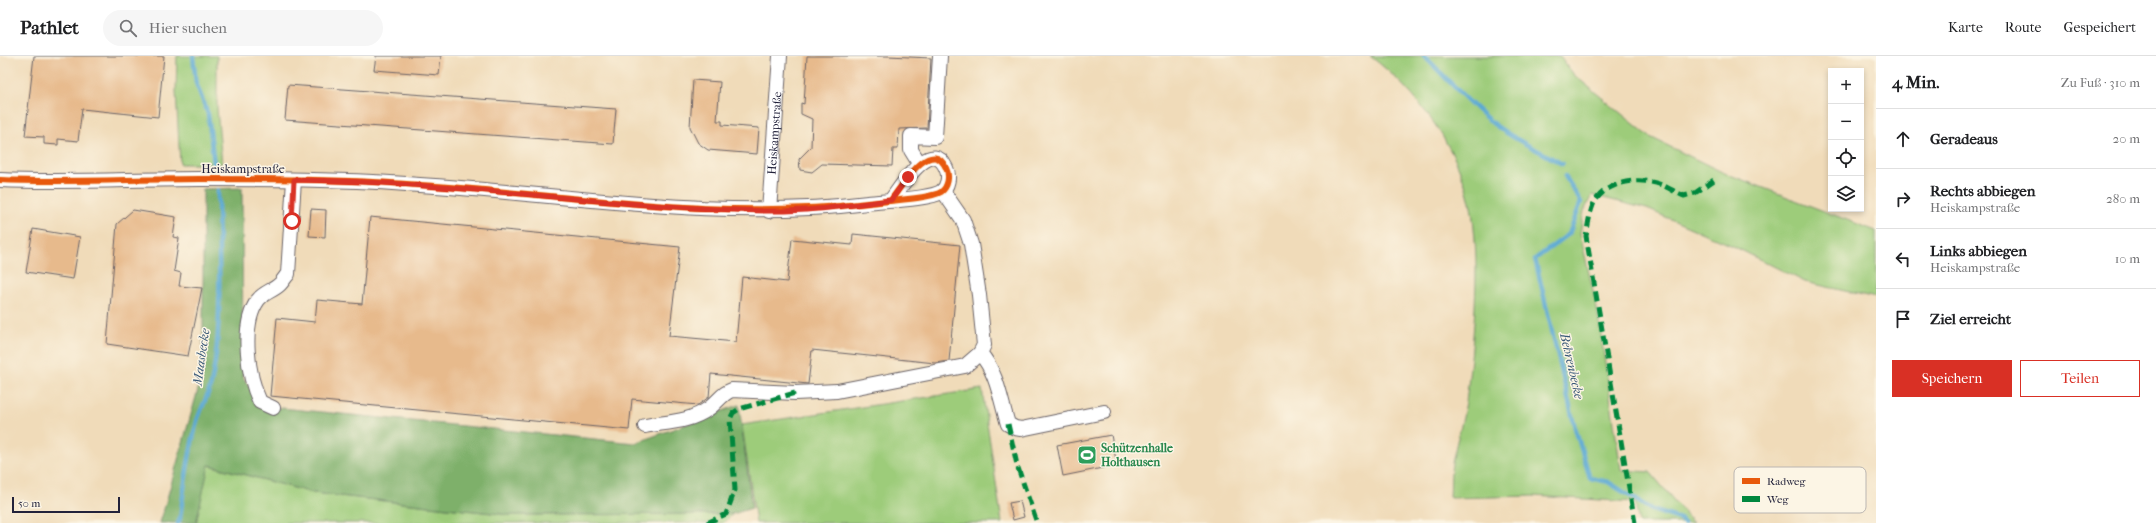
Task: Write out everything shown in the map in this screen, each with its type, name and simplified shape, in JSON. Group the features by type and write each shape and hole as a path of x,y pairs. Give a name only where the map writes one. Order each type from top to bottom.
{"street":[{"name":"Heiskampstraße","path":"769,211 780,56"},
{"path":"920,163 911,150 911,136 935,138 940,56"},
{"path":"645,426 692,418 709,409 726,392 732,390 795,393 837,391 965,366 980,353 984,345 971,244 963,220 943,191 948,181 946,166 941,161 934,158 927,159 920,163 891,200"},
{"name":"Heiskampstraße","path":"0,180 70,182 198,179 405,183 642,203 769,211 830,208 934,194 943,191"},
{"path":"273,408 260,402 253,387 248,332 257,302 263,294 280,285 288,274 294,180"},
{"path":"980,353 988,363 997,382 1008,424 1015,428 1022,429 1104,412"}],"green space":[{"path":"177,56 217,56 217,108 222,164 180,164 176,91"},
{"path":"1370,56 1560,56 1574,75 1650,137 1722,172 1876,231 1876,298 1805,282 1733,246 1647,209 1592,195 1584,211 1580,233 1597,309 1621,470 1650,472 1693,523 1639,523 1635,502 1533,496 1450,498 1452,463 1466,402 1475,307 1476,257 1472,212 1467,190 1459,167 1435,125 1421,105 1405,87"},
{"path":"242,188 243,377 261,406 635,443 739,405 752,508 733,514 510,515 313,493 209,465 196,523 160,523 203,372 203,189"},
{"path":"982,389 1002,523 756,523 742,425"},
{"path":"208,465 313,493 510,515 733,514 723,523 196,523"}],"building":[{"path":"34,56 164,56 158,117 82,109 78,141 58,139 58,145 44,144 44,137 25,136"},
{"path":"376,56 441,56 439,75 374,70"},
{"path":"807,56 888,56 931,58 927,128 899,129 898,149 893,149 892,166 822,164 812,172 800,170 799,159 811,147 812,119 801,114 801,103 804,104"},
{"path":"693,80 720,82 717,121 722,121 722,125 759,128 757,154 708,150 698,143 690,127"},
{"path":"288,85 616,109 613,144 285,120"},
{"path":"311,209 326,210 325,237 309,236"},
{"path":"133,210 176,217 173,237 179,238 174,271 181,273 179,286 202,288 188,356 107,344 117,224"},
{"path":"370,217 680,247 669,336 736,342 742,277 787,282 792,239 852,245 853,234 960,245 949,361 935,363 812,350 808,384 711,374 709,397 698,405 632,399 629,430 270,396 277,318 315,322 317,300 362,304"},
{"path":"33,229 80,237 73,279 26,272"},
{"name":"Schützenhalle Holthausen","path":"1111,435 1117,465 1063,476 1057,445"},
{"path":"1020,501 1024,517 1013,520 1009,503"}],"waterway":[{"name":"Maasbecke","path":"193,56 196,83 208,114 214,165"},
{"name":"Behrenbecke","path":"1424,56 1473,106 1490,121 1516,139 1562,164"},
{"name":"Behrenbecke","path":"1565,176 1581,202 1569,234 1535,259 1575,428 1590,478 1608,482 1652,510 1680,519 1684,523"},
{"name":"Maasbecke","path":"178,523 180,519 194,433 197,421 210,389 218,338 218,190"}],"marked path":[{"path":"1635,523 1586,236 1590,217 1593,205 1598,197 1605,190 1623,183 1633,181 1653,182 1684,196 1695,193 1714,180"},
{"path":"707,523 726,514 735,490 730,419 733,413 739,409 795,393"},
{"path":"1008,424 1017,465 1037,523"}],"cycle path":[{"path":"0,180 252,179 354,181 464,188 695,208 810,208 906,199 941,192 947,184 948,178 946,168 940,159 932,158 924,161 908,176 891,200"}],"place":[{"name":"Schützenhalle Holthausen","path":"1087,455"}],"route":[{"path":"292,221 294,180 405,183 642,203 769,211 830,208 891,200 908,177"}]}
